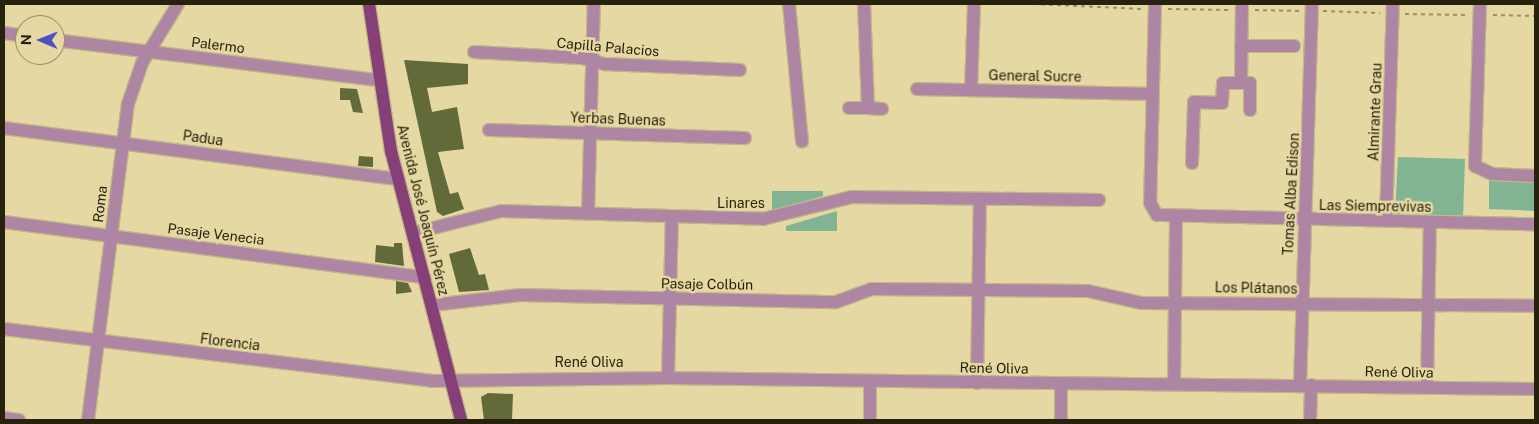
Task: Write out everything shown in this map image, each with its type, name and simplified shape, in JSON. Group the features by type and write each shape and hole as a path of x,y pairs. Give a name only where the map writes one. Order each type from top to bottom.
{"main road":[{"name":"Avenida José Joaquín Pérez","path":"369,4 378,80 399,179 461,420"}],"street":[{"name":"Roma","path":"88,420 122,142 132,88 148,51 178,4"},
{"path":"588,213 594,4"},
{"path":"789,4 802,141"},
{"path":"864,4 868,108"},
{"path":"970,90 974,4"},
{"path":"1153,94 1155,6"},
{"path":"1241,83 1242,7"},
{"name":"Tomas Alba Edison","path":"1310,420 1306,385 1302,304 1304,220 1308,212 1312,7"},
{"name":"Almirante Grau","path":"1386,221 1393,9"},
{"path":"1480,9 1474,158 1482,172 1535,176"},
{"name":"Palermo","path":"65,41 378,80"},
{"path":"1241,46 1294,46"},
{"name":"Capilla Palacios","path":"474,52 740,70"},
{"path":"1192,163 1194,102 1222,103 1223,83 1250,83 1250,110"},
{"name":"General Sucre","path":"917,88 1153,94"},
{"name":"Las Siemprevivas","path":"1153,94 1150,203 1154,213 1176,217 1535,224"},
{"path":"849,108 882,109"},
{"name":"Padua","path":"4,128 399,179"},
{"name":"Yerbas Buenas","path":"489,130 745,138"},
{"name":"Linares","path":"413,233 491,212 763,219 852,197 1099,200"},
{"path":"977,383 980,199"},
{"path":"668,378 672,216"},
{"path":"1174,384 1176,217"},
{"name":"Pasaje Venecia","path":"4,222 424,277"},
{"path":"1427,387 1430,222"},
{"name":"Pasaje Colbún","path":"432,305 508,295 836,302 871,289 979,290"},
{"name":"Los Plátanos","path":"979,290 1088,291 1134,302 1535,306"},
{"name":"Florencia","path":"4,329 97,342 425,381 452,380"},
{"name":"René Oliva","path":"452,380 668,378 1535,389"},
{"path":"870,382 870,420"},
{"path":"1060,420 1061,384"},
{"path":"4,418 20,420"}],"path":[{"path":"1033,4 1480,9 1535,16"}],"green space":[{"path":"1398,157 1465,159 1463,217 1395,214"},
{"path":"1489,180 1535,181 1535,211 1489,209"},
{"path":"772,191 823,191 823,196 772,211"},
{"path":"837,211 837,231 786,231 786,226"}],"building":[{"path":"404,60 468,64 468,84 427,88 432,112 457,107 464,149 438,152 450,194 458,192 464,209 443,216 437,212"},
{"path":"340,88 357,89 363,113 353,112 350,100 340,100"},
{"path":"359,156 373,157 373,167 358,166"},
{"path":"394,243 402,243 404,266 375,262 376,245 394,247"},
{"path":"470,248 479,275 485,274 489,290 459,292 449,254"},
{"path":"396,281 408,283 412,292 396,294"},
{"path":"488,393 513,394 512,420 484,420 481,397"}]}
